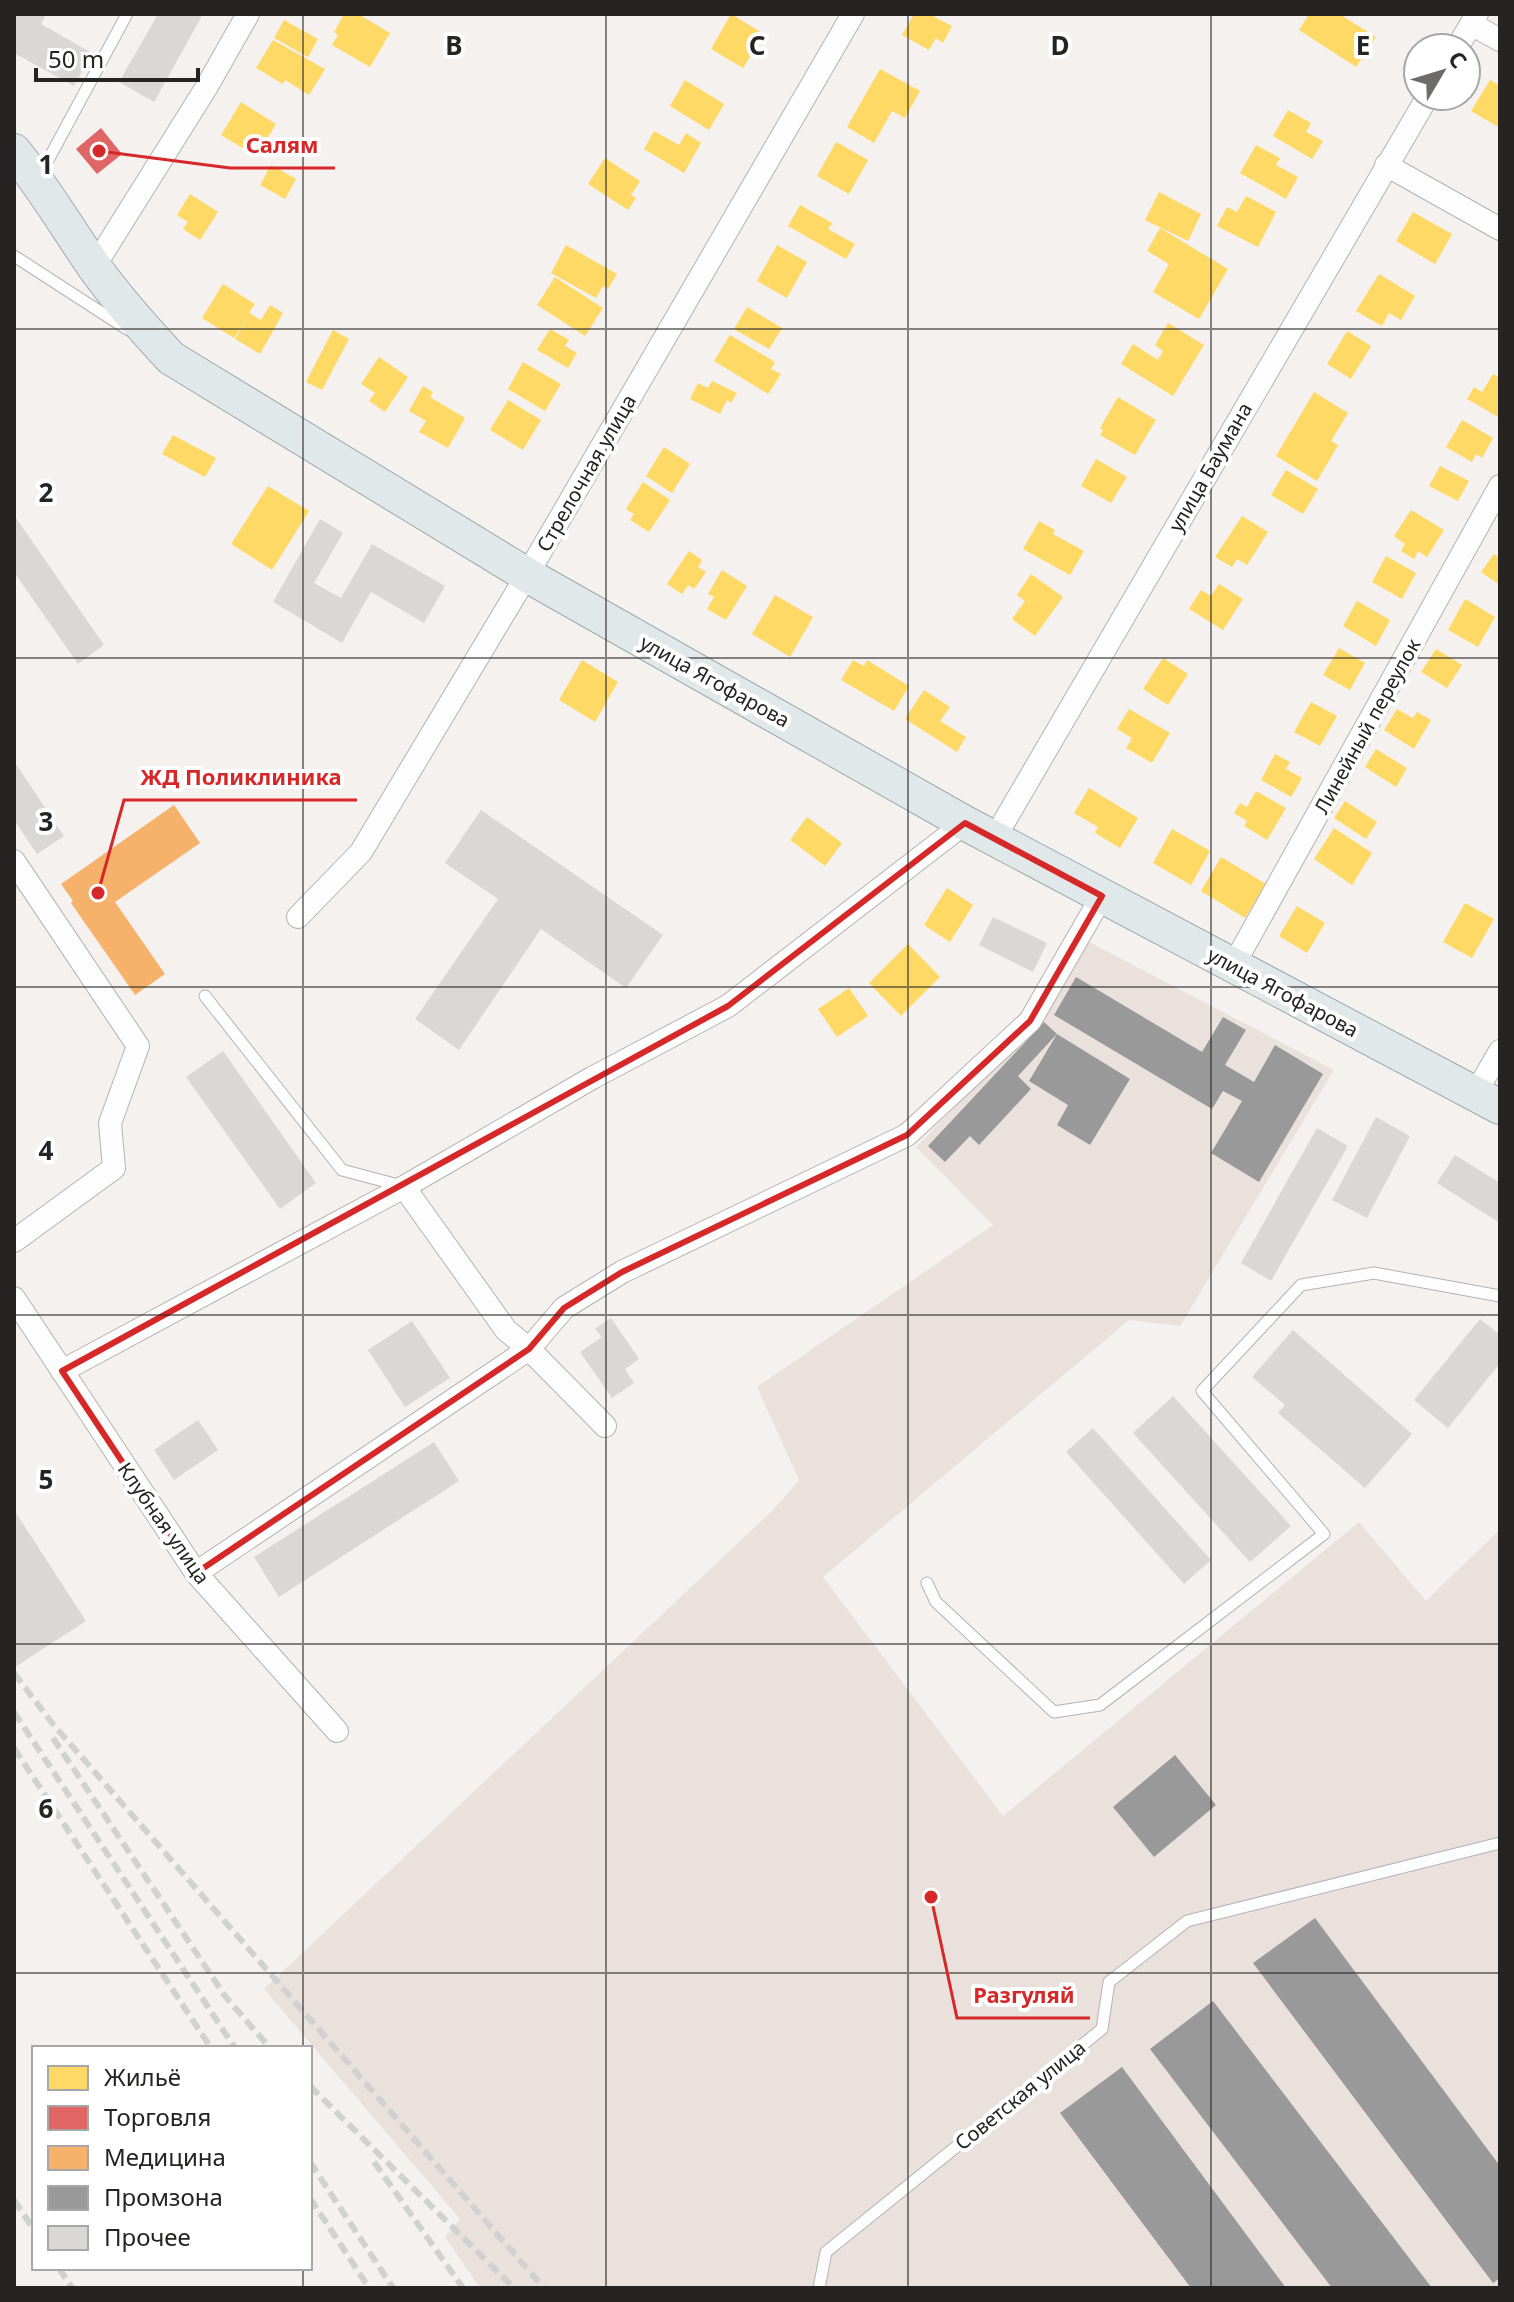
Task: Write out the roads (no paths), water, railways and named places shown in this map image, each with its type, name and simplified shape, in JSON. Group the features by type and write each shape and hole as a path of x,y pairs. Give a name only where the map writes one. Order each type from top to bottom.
{"main road":[{"name":"улица Ягофарова","path":"14,151 38,180 94,267 130,315 171,358 527,575 980,831 1488,1100"}],"street":[{"path":"94,267 206,88 248,14"},
{"name":"Стрелочная улица","path":"298,917 361,852 527,575 853,14"},
{"path":"1474,19 1500,40"},
{"name":"улица Баумана","path":"980,831 1418,112"},
{"path":"1386,165 1500,229"},
{"name":"Линейный переулок","path":"1233,966 1500,486"},
{"path":"62,1371 404,1187 592,1078 728,1006 980,831"},
{"path":"14,861 138,1046 110,1123 114,1168 14,1241"},
{"path":"196,1573 529,1349 564,1308 622,1272 907,1135 1030,1021 1102,896"},
{"path":"1488,1100 1500,1051"},
{"path":"404,1187 506,1330 605,1426"},
{"name":"Клубная улица","path":"14,1298 196,1573 337,1731"}],"lane":[{"path":"38,180 127,14"},
{"path":"14,256 171,358"},
{"path":"205,996 342,1170 404,1187"},
{"path":"927,1583 936,1602 1054,1712 1100,1705 1324,1534 1202,1391 1301,1285 1374,1273 1500,1296"},
{"name":"Советская улица","path":"819,2288 826,2252 1102,2029 1109,1982 1187,1921 1500,1843"}],"railway":[{"path":"14,1673 52,1723 544,2288"},
{"path":"14,1712 234,2046"},
{"path":"53,1738 225,1996 268,2046"},
{"path":"14,1748 210,2046"},
{"path":"312,2088 514,2288"},
{"path":"374,2162 463,2288"},
{"path":"312,2165 393,2288"},
{"path":"14,2200 32,2227"},
{"path":"312,2201 369,2288"},
{"path":"60,2270 72,2288"}],"place":[{"name":"Салям","path":"99,151"},
{"name":"ЖД Поликлиника","path":"98,893"},
{"name":"Разгуляй","path":"931,1897"}]}
